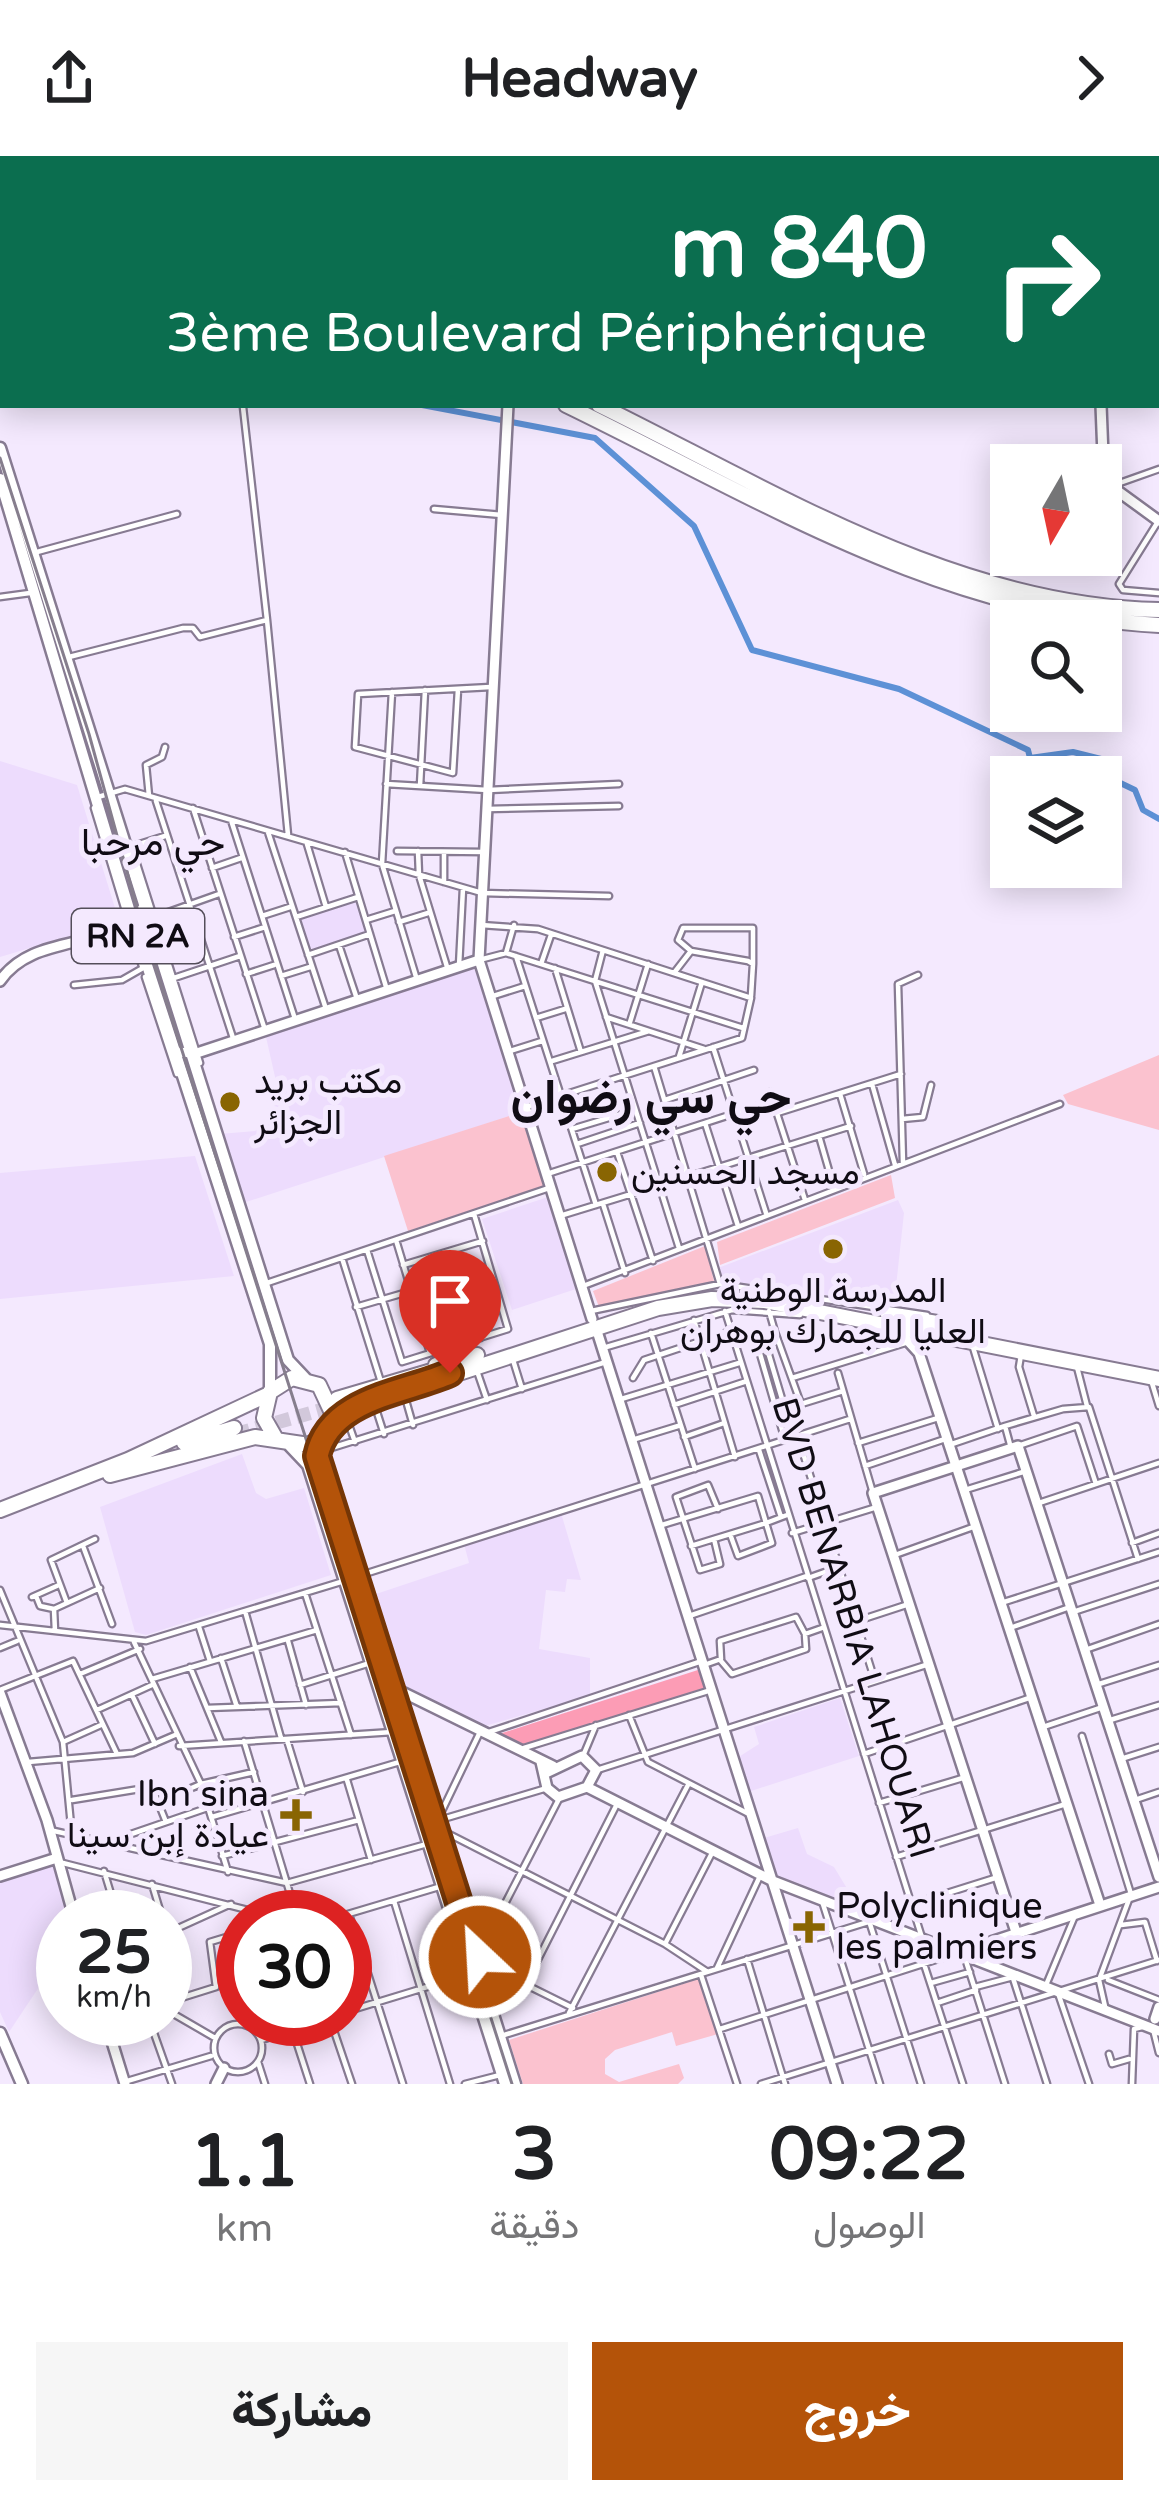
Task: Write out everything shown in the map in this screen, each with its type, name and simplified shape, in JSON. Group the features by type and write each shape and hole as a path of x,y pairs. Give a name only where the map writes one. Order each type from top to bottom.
{"highway":[{"path":"572,408 900,570 1016,606 1159,626"},
{"path":"622,412 873,540 953,572 1074,602 1159,610"},
{"path":"450,1373 338,1402 659,1299 724,1290 933,1327 1157,1379"},
{"path":"0,1516 269,1393 286,1380 312,1381 340,1390 512,1354 593,1319 676,1304 730,1299 933,1327 951,1336 1157,1379"},
{"path":"110,1475 255,1437 310,1445 350,1410 476,1360"},
{"path":"312,1381 332,1407 325,1434"},
{"path":"269,1393 264,1418 283,1442"},
{"path":"0,1516 235,1431 128,1460"}],"main road":[{"name":"RN 2A","path":"0,448 107,790 129,923 270,1344 269,1393"},
{"name":"RN 2A","path":"0,479 35,592 128,848 142,908 170,979 290,1366 312,1381"},
{"path":"325,1434 318,1462 370,1664 403,1762 434,1818"},
{"path":"283,1442 308,1465 390,1686 434,1818 443,1886 504,2079"},
{"path":"436,1837 483,1968 515,2084"},
{"path":"0,2033 22,2084"}],"street":[{"path":"243,408 288,836"},
{"path":"1101,408 1102,444"},
{"path":"508,415 479,960 837,2084"},
{"path":"1122,482 1159,469"},
{"path":"1122,496 1159,521 1119,584 1123,590 1159,593"},
{"path":"434,509 502,515"},
{"path":"34,553 177,514"},
{"path":"0,597 35,592"},
{"path":"67,658 183,628 193,628 200,637 267,620"},
{"path":"458,689 453,773 355,747 358,694 493,687"},
{"path":"420,786 425,690"},
{"path":"392,692 382,864 417,980"},
{"path":"165,747 162,757 146,765 152,797 234,1041"},
{"path":"434,770 435,787"},
{"path":"386,784 488,790 619,784"},
{"path":"107,790 193,808 482,893 608,896"},
{"path":"487,808 619,806"},
{"path":"193,808 265,1030"},
{"path":"231,820 295,1019"},
{"path":"267,829 326,1010"},
{"path":"167,835 128,848 154,917 170,979 240,956"},
{"path":"306,841 326,907"},
{"path":"397,851 484,852"},
{"path":"418,851 419,875 430,912 454,968"},
{"path":"444,851 444,882"},
{"path":"344,852 387,990"},
{"path":"212,868 243,857"},
{"path":"454,968 463,887"},
{"path":"154,917 219,894"},
{"path":"296,917 358,897"},
{"path":"262,916 292,906"},
{"path":"0,981 20,956 129,923 142,908"},
{"path":"366,920 396,910"},
{"path":"400,922 430,912"},
{"path":"129,923 174,1068 187,1091"},
{"path":"481,925 514,925 552,933 751,998"},
{"path":"506,953 514,925"},
{"path":"234,938 265,927"},
{"path":"526,1107 742,1038 751,998 753,964 753,928 683,928 678,940 691,950 753,964"},
{"path":"541,964 552,933"},
{"path":"308,955 370,934"},
{"path":"339,945 357,999"},
{"path":"603,950 595,981 680,1250"},
{"path":"674,973 691,950"},
{"path":"174,1052 234,1041 506,953 745,1028"},
{"path":"516,956 582,1162 625,1273"},
{"path":"246,974 277,964"},
{"path":"629,1024 648,964"},
{"path":"281,976 312,966"},
{"path":"74,985 122,980 142,968"},
{"path":"555,968 581,1052"},
{"path":"903,1163 898,984 918,975"},
{"path":"679,1058 702,982"},
{"path":"490,998 526,986"},
{"path":"536,1018 567,1008"},
{"path":"606,1017 710,1048"},
{"path":"550,1062 650,1031"},
{"path":"507,1052 543,1040"},
{"path":"710,1048 766,1214"},
{"path":"654,1066 720,1284"},
{"path":"665,1100 754,1070"},
{"path":"777,1113 902,1074"},
{"path":"872,1084 895,1165"},
{"path":"902,1119 923,1117 932,1084"},
{"path":"770,1092 805,1199"},
{"path":"840,1094 865,1176"},
{"path":"548,1173 773,1101"},
{"path":"583,1286 1060,1104"},
{"path":"572,1130 636,1109"},
{"path":"576,1144 640,1123"},
{"path":"705,1123 738,1226"},
{"path":"689,1176 850,1126"},
{"path":"819,1136 834,1188"},
{"path":"617,1152 653,1261"},
{"path":"560,1216 661,1185"},
{"path":"263,1285 552,1187"},
{"path":"367,1250 402,1362 508,1329 474,1214"},
{"path":"395,1240 430,1353"},
{"path":"403,1265 483,1241"},
{"path":"342,1258 381,1382"},
{"path":"356,1307 490,1268"},
{"path":"464,1275 481,1338"},
{"path":"437,1283 455,1346"},
{"path":"593,1319 720,1284 922,1313 933,1327 919,1341 919,1353 1100,1905"},
{"path":"603,1348 725,1311 769,1311 878,1328 910,1341"},
{"name":"BVD BENARBIA LAHOUARI","path":"725,1311 768,1447 784,1516 913,1904 931,1983 963,2084"},
{"path":"769,1311 801,1404"},
{"path":"694,1320 735,1457"},
{"path":"890,1324 919,1353"},
{"path":"632,1378 637,1365 658,1355 731,1331"},
{"path":"775,1332 756,1340 785,1441"},
{"path":"652,1333 694,1469"},
{"path":"763,1335 785,1409"},
{"path":"951,1336 1021,1355 1157,1379 1159,1406"},
{"path":"792,1378 910,1341"},
{"path":"972,1344 1001,1428 1026,1471 1159,1877"},
{"path":"512,1354 523,1389"},
{"path":"1021,1355 1019,1367 1034,1416"},
{"path":"476,1360 487,1401"},
{"path":"325,1434 330,1452 607,1362"},
{"path":"619,1400 741,1362"},
{"path":"1077,1366 1138,1559"},
{"path":"838,1373 892,1556 1016,1932"},
{"path":"674,1405 747,1381"},
{"path":"777,1411 843,1390"},
{"path":"404,1391 413,1425"},
{"path":"374,1401 385,1434"},
{"path":"865,1466 1034,1416 1087,1406"},
{"path":"1072,1407 1096,1484"},
{"path":"858,1443 939,1418"},
{"path":"0,1625 134,1642 349,1580 850,1419"},
{"path":"684,1437 724,1423"},
{"path":"349,1425 355,1444"},
{"path":"632,1440 680,1425"},
{"path":"873,1493 1077,1426"},
{"path":"798,1437 875,1681"},
{"path":"691,1546 784,1516 759,1450"},
{"path":"1036,1504 1159,1463"},
{"path":"965,1490 1026,1471"},
{"path":"714,1539 720,1564 700,1570 677,1495 708,1485 718,1509"},
{"path":"658,1526 758,1496 771,1546 741,1557 730,1534"},
{"path":"792,1533 877,1507"},
{"path":"892,1556 976,1526"},
{"path":"1132,1543 1159,1533"},
{"path":"67,1603 52,1560 95,1539"},
{"path":"82,1546 112,1624"},
{"path":"1001,1603 1159,1552"},
{"path":"689,1616 838,1568"},
{"path":"1010,1628 1159,1583"},
{"path":"59,1586 34,1596 44,1609 54,1610 100,1588"},
{"path":"0,1590 17,1641 63,1742 72,1836"},
{"path":"305,1593 351,1735"},
{"path":"856,1622 908,1604"},
{"path":"54,1610 55,1631"},
{"path":"245,1611 303,1792"},
{"path":"800,1618 806,1649 733,1674 721,1660 718,1642 800,1618"},
{"path":"1084,1650 1159,1624"},
{"path":"199,1626 210,1661"},
{"path":"805,1634 823,1627"},
{"path":"97,1710 190,1667 317,1630"},
{"path":"287,1639 306,1705"},
{"path":"0,1648 17,1641"},
{"path":"134,1642 179,1746 201,1784 228,1872"},
{"path":"80,1674 140,1649"},
{"path":"221,1658 237,1707"},
{"path":"66,1890 28,1762 0,1692 73,1660 117,1754"},
{"path":"436,1837 434,1818 483,1732 721,1660"},
{"path":"300,1685 370,1664"},
{"path":"449,1980 457,1986 473,1985 483,1968 480,1952 560,1797 643,1754 929,1664"},
{"path":"1095,1685 1159,1665"},
{"path":"190,1667 221,1742"},
{"path":"390,1686 546,1768"},
{"path":"519,1750 712,1689"},
{"path":"131,1694 155,1744"},
{"path":"864,1754 1032,1697"},
{"path":"207,1708 340,1703"},
{"path":"1107,1722 1159,1705"},
{"path":"1042,1727 1102,1707"},
{"path":"629,1714 643,1754 688,1785 752,1816"},
{"path":"63,1742 103,1724"},
{"path":"596,1724 584,1756 594,1783 618,1802 773,1881 1106,2011 1156,2021"},
{"path":"179,1746 393,1732"},
{"path":"28,1762 117,1754 175,1735"},
{"path":"1082,1736 1131,1894 1102,1979 1106,2011"},
{"path":"244,1741 289,1890"},
{"path":"1121,1759 1159,1747"},
{"path":"546,1768 584,1756"},
{"path":"211,1817 403,1762"},
{"path":"546,1768 547,1788"},
{"path":"158,1802 201,1784 254,1772"},
{"path":"879,1803 966,1777"},
{"path":"347,1779 371,1860"},
{"path":"571,2011 688,1785"},
{"path":"72,1800 150,1787 166,1822"},
{"path":"434,1818 547,1788 560,1797"},
{"path":"1135,1801 1159,1792"},
{"path":"526,1983 618,1802"},
{"path":"896,1857 1066,1804"},
{"path":"105,1843 207,1808"},
{"path":"222,1856 359,1820"},
{"path":"49,1829 287,1883 436,1837 524,1870 665,1944 704,1973 737,2084"},
{"path":"1154,1858 1159,1846"},
{"path":"665,1944 713,1851"},
{"path":"0,1874 57,1858 216,1900"},
{"path":"104,1871 110,1890"},
{"path":"716,1968 760,1875"},
{"path":"501,2036 997,1878"},
{"path":"152,1884 154,1890"},
{"path":"372,1907 443,1886"},
{"path":"719,2029 1159,1887"},
{"path":"821,1900 880,2084"},
{"path":"394,1901 450,2084"},
{"path":"1076,1914 1052,1988 1089,2084"},
{"path":"869,1919 921,2084"},
{"path":"761,2084 784,2081 1052,1988 1102,1979 1158,1961 1145,1921 1120,1926"},
{"path":"216,1940 211,1942 216,1979"},
{"path":"961,1954 1005,2084"},
{"path":"372,2004 449,1980 464,1958"},
{"path":"747,1959 784,2081"},
{"path":"483,1968 526,1983 571,2011"},
{"path":"931,1983 970,1972"},
{"path":"937,2003 1012,1975"},
{"path":"1012,1975 1047,2084"},
{"path":"1102,1979 1156,2021 1159,2053"},
{"path":"372,1990 403,2084"},
{"path":"1132,2084 1129,2059 1134,2029 1156,2021"},
{"path":"192,2023 215,2038 214,2056 224,2068 240,2072 258,2062"},
{"path":"113,2046 125,2083 214,2056"},
{"path":"158,2046 172,2084"},
{"path":"261,2046 258,2062 265,2084"},
{"path":"297,2046 310,2084"},
{"path":"337,2046 352,2084"},
{"path":"1109,2054 1112,2064 1129,2059"},
{"path":"216,2084 224,2068"},
{"path":"465,2084 504,2079"}],"shaded area":[{"path":"0,761 77,785 119,921 0,957"},
{"path":"356,900 368,933 310,951 299,918"},
{"path":"474,967 522,1112 243,1203 220,1134 255,1131 271,1119 278,1090 266,1037"},
{"path":"1159,1055 1159,1130 1068,1104 1063,1095"},
{"path":"522,1112 546,1186 408,1231 384,1156"},
{"path":"195,1156 234,1276 0,1299 0,1173"},
{"path":"891,1175 895,1198 720,1265 717,1242"},
{"path":"548,1197 576,1289 512,1310 482,1219"},
{"name":"المدرسة الوطنية العليا للجمارك بوهران","path":"898,1200 904,1213 894,1305 724,1280 718,1268"},
{"path":"705,1246 714,1281 599,1307 593,1291"},
{"path":"242,1454 256,1493 266,1499 304,1488 331,1575 146,1635 135,1632 100,1507"},
{"path":"561,1513 581,1580 567,1579 565,1592 546,1590 539,1649 590,1658 590,1696 481,1727 391,1681 367,1597 469,1563 464,1544"},
{"path":"701,1669 706,1688 519,1746 496,1735"},
{"path":"840,1698 859,1756 745,1793 734,1760 759,1744 754,1727"},
{"path":"798,1828 807,1854 834,1867 851,1895 848,1903 777,1876 764,1838"},
{"path":"52,1864 60,1890 36,1890 36,1992 9,2032 0,2012 0,1881"},
{"path":"701,1978 718,2034 676,2046 672,2032 615,2050 605,2059 605,2074 619,2082 679,2064 684,2078 678,2084 523,2084 509,2040"}],"waterway":[{"path":"438,408 595,438 694,526 752,650 899,689 1028,750 1030,758 1073,752 1105,760 1112,779 1135,790 1143,810 1159,819"}],"tunnel":[{"path":"236,1434 339,1405"}],"tram line":[{"path":"0,458 89,734 140,919 512,2084"}],"place":[{"name":"مكتب بريد الجزائر","path":"230,1102"},
{"name":"مسجد الحسنين","path":"607,1172"},
{"name":"المدرسة الوطنية العليا للجمارك بوهران","path":"833,1249"},
{"name":"Ibn sina عيادة إبن سينا","path":"296,1815"},
{"name":"Polyclinique les palmiers","path":"809,1927"}],"district":[{"name":"حي مرحبا","path":"153,842"},
{"name":"حي سي رضوان","path":"651,1098"}],"route":[{"path":"450,1373 342,1414 328,1430 317,1456 481,1972 480,1957"}]}
